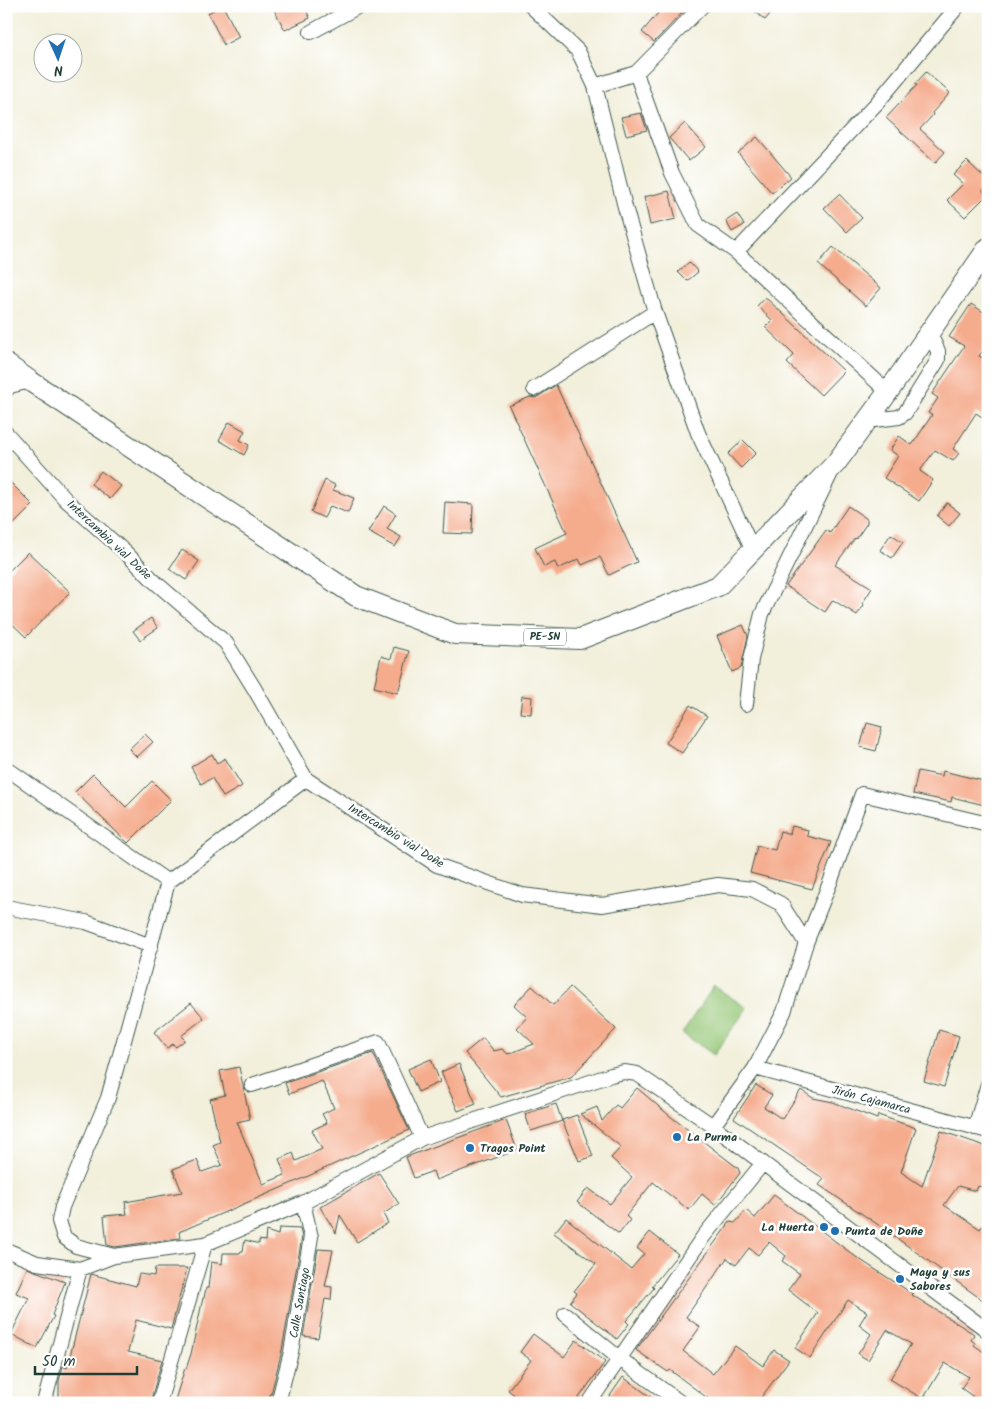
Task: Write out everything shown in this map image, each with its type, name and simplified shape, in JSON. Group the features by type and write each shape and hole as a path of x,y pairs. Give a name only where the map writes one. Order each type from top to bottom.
{"highway":[{"name":"PE-5N","path":"6,364 356,596 455,634 580,638 718,586 836,463 988,248"}],"street":[{"path":"311,32 359,6"},
{"path":"531,6 578,51 595,86 624,207 655,312 698,433 753,550"},
{"path":"595,86 636,73 702,6"},
{"path":"736,252 876,104 958,6"},
{"path":"636,73 672,173 698,225 736,252 888,392"},
{"path":"534,389 655,312"},
{"path":"867,421 899,417 905,413 938,360 938,351 929,332"},
{"path":"6,390 10,386 30,381"},
{"name":"Intercambio vial Doñe","path":"6,433 66,500 125,552 155,582 226,643 306,779 437,865 522,895 602,905 718,885 752,889 781,904 806,943"},
{"path":"746,704 751,659 762,614 836,463"},
{"path":"6,768 168,882"},
{"path":"114,1256 76,1246 64,1238 59,1221 62,1207 108,1098 168,882 306,779"},
{"path":"713,1126 755,1068 784,1012 806,943 862,794 988,824"},
{"path":"6,907 86,922 151,946"},
{"path":"252,1085 378,1042 422,1138"},
{"name":"Jirón Cajamarca","path":"755,1068 981,1130"},
{"path":"6,1250 37,1263 80,1269 114,1256 204,1244 303,1203 422,1138 624,1072 637,1074 713,1126 988,1331"},
{"path":"981,1130 988,1084"},
{"path":"589,1403 703,1237 763,1163"},
{"name":"Calle Santiago","path":"278,1403 293,1344 312,1237 303,1203"},
{"path":"159,1403 204,1244"},
{"path":"44,1403 80,1269"},
{"path":"565,1314 620,1359 681,1403"}],"green space":[{"path":"714,986 747,1008 714,1055 682,1033"}],"building":[{"path":"223,6 239,37 224,45 208,13"},
{"path":"272,6 304,6 310,18 285,30"},
{"path":"664,6 678,6 684,11 654,42 642,32"},
{"path":"749,6 777,6 765,20"},
{"path":"926,72 950,93 920,129 945,152 935,163 886,118 917,85 915,84"},
{"path":"641,113 647,130 626,135 621,117"},
{"path":"685,123 706,147 689,161 669,138"},
{"path":"757,137 791,177 772,193 738,153"},
{"path":"967,161 988,181 988,185 983,190 985,197 965,217 947,200 963,184 953,175"},
{"path":"669,191 676,219 650,225 644,197"},
{"path":"839,194 862,218 847,232 824,208"},
{"path":"737,214 744,225 732,232 726,221"},
{"path":"833,247 881,288 866,306 818,264"},
{"path":"689,262 698,272 687,281 678,272"},
{"path":"765,297 844,371 821,395 787,363 794,355 765,327 772,320 757,306"},
{"path":"971,304 988,315 988,343 979,356 988,361 988,421 976,413 953,449 959,453 953,461 935,450 920,471 933,480 919,501 884,478 898,456 890,450 899,436 912,445 932,415 928,413 938,398 932,394 964,346 949,337"},
{"path":"556,385 637,562 609,575 600,557 582,565 579,559 558,569 555,562 544,567 535,548 567,533 509,406 530,397 535,398"},
{"path":"229,422 245,431 240,440 249,445 244,455 219,440"},
{"path":"743,440 756,453 741,468 728,454"},
{"path":"101,471 121,486 110,499 91,484"},
{"path":"6,478 33,505 6,532"},
{"path":"325,480 335,485 333,490 354,498 348,513 330,506 324,518 311,512"},
{"path":"445,502 473,504 472,534 443,533"},
{"path":"947,503 960,513 949,526 937,516"},
{"path":"384,506 396,514 387,529 401,537 395,547 368,532"},
{"path":"848,506 867,519 867,523 856,539 835,565 872,588 857,615 833,600 825,612 786,586 826,530 830,533"},
{"path":"891,534 903,542 892,558 880,550"},
{"path":"182,550 199,561 186,580 169,569"},
{"path":"28,552 70,592 26,637 6,618 6,574"},
{"path":"151,618 158,628 140,640 133,631"},
{"path":"743,625 748,636 741,668 732,672 717,636"},
{"path":"394,647 409,651 398,693 374,687 381,656 391,659"},
{"path":"522,696 532,697 531,714 520,713"},
{"path":"690,705 707,716 682,753 666,743"},
{"path":"867,723 882,727 876,751 860,747"},
{"path":"145,734 153,742 137,757 129,749"},
{"path":"212,754 217,763 225,758 242,786 223,797 212,778 201,784 191,767"},
{"path":"918,771 942,776 943,771 988,782 988,806 952,797 951,802 913,794"},
{"path":"93,774 126,807 152,781 171,800 128,843 75,792"},
{"path":"792,826 808,830 807,836 831,842 812,889 750,873 757,846 775,850 780,831 790,834"},
{"path":"532,986 553,1005 570,987 616,1029 571,1077 501,1097 465,1053 483,1038 494,1051 502,1049 508,1054 534,1044 517,1028 527,1017 514,1005"},
{"path":"191,1003 204,1018 181,1036 185,1040 176,1047 173,1044 167,1048 154,1032"},
{"path":"939,1030 959,1036 944,1087 924,1081"},
{"path":"373,1053 409,1130 179,1232 180,1238 115,1247 107,1245 104,1216 127,1214 125,1202 182,1192 173,1169 197,1160 202,1172 222,1165 213,1145 220,1142 210,1099 225,1095 220,1071 239,1067 250,1119 237,1122 263,1184 285,1175 279,1159 293,1153 296,1161 322,1149 312,1130 327,1123 322,1114 334,1108 322,1081 289,1094 285,1083"},
{"path":"431,1059 440,1082 418,1092 408,1069"},
{"path":"459,1064 476,1104 458,1111 441,1072"},
{"path":"756,1085 772,1095 764,1107 782,1119 801,1090 813,1098 833,1102 877,1119 878,1115 916,1128 901,1172 922,1186 941,1131 988,1147 988,1189 978,1186 976,1191 958,1186 944,1205 980,1229 988,1218 988,1304 880,1226 819,1185 824,1179 734,1118"},
{"path":"637,1088 738,1168 740,1173 715,1205 702,1194 689,1210 653,1182 626,1216 630,1220 619,1234 577,1202 588,1188 610,1204 632,1177 611,1158 621,1147 580,1114 597,1107 602,1121 616,1105 620,1108"},
{"path":"556,1104 562,1121 531,1131 525,1114"},
{"path":"577,1115 593,1156 579,1161 562,1120"},
{"path":"506,1120 517,1150 436,1180 433,1171 414,1178 406,1157"},
{"path":"379,1173 399,1204 383,1214 388,1223 357,1242 340,1215 336,1233 320,1207"},
{"path":"774,1195 856,1257 974,1334 971,1340 975,1343 974,1345 988,1355 988,1403 971,1403 975,1398 961,1388 969,1377 945,1363 923,1399 890,1379 911,1344 887,1330 868,1360 858,1354 871,1334 859,1325 867,1312 848,1300 810,1358 795,1348 818,1313 788,1290 800,1274 782,1261 786,1256 769,1242 758,1255 749,1248 736,1265 727,1258 686,1317 700,1327 683,1351 713,1374 735,1346 763,1366 774,1350 789,1360 757,1403 714,1403 670,1370 668,1372 636,1350 730,1222 735,1223 746,1210 755,1218"},
{"path":"566,1218 631,1269 644,1254 637,1248 650,1232 678,1254 652,1286 654,1288 626,1321 629,1324 617,1339 570,1302 577,1293 574,1291 596,1264 554,1233"},
{"path":"279,1228 300,1229 302,1237 282,1350 269,1403 174,1403 191,1354 203,1298 206,1288 208,1288 211,1262 222,1264 223,1253 240,1253 243,1251 245,1240 259,1244 259,1240 265,1241 266,1231 278,1235"},
{"path":"318,1249 333,1250 325,1286 332,1287 331,1300 325,1299 318,1338 303,1336"},
{"path":"27,1268 65,1282 52,1315 54,1316 37,1348 11,1334 29,1298 16,1293"},
{"path":"155,1268 187,1268 171,1329 136,1320 128,1352 162,1360 150,1403 59,1403 59,1381 63,1366 67,1368 91,1274 136,1286 139,1274 154,1276"},
{"path":"533,1334 564,1357 576,1340 605,1362 575,1403 513,1403 517,1397 508,1390 531,1360 520,1352"},
{"path":"623,1377 659,1403 605,1403"}],"place":[{"name":"La Purma","path":"677,1137"},
{"name":"Tragos Point","path":"470,1148"},
{"name":"La Huerta","path":"824,1227"},
{"name":"Punta de Doñe","path":"835,1231"},
{"name":"Maya y sus Sabores","path":"900,1279"}]}
